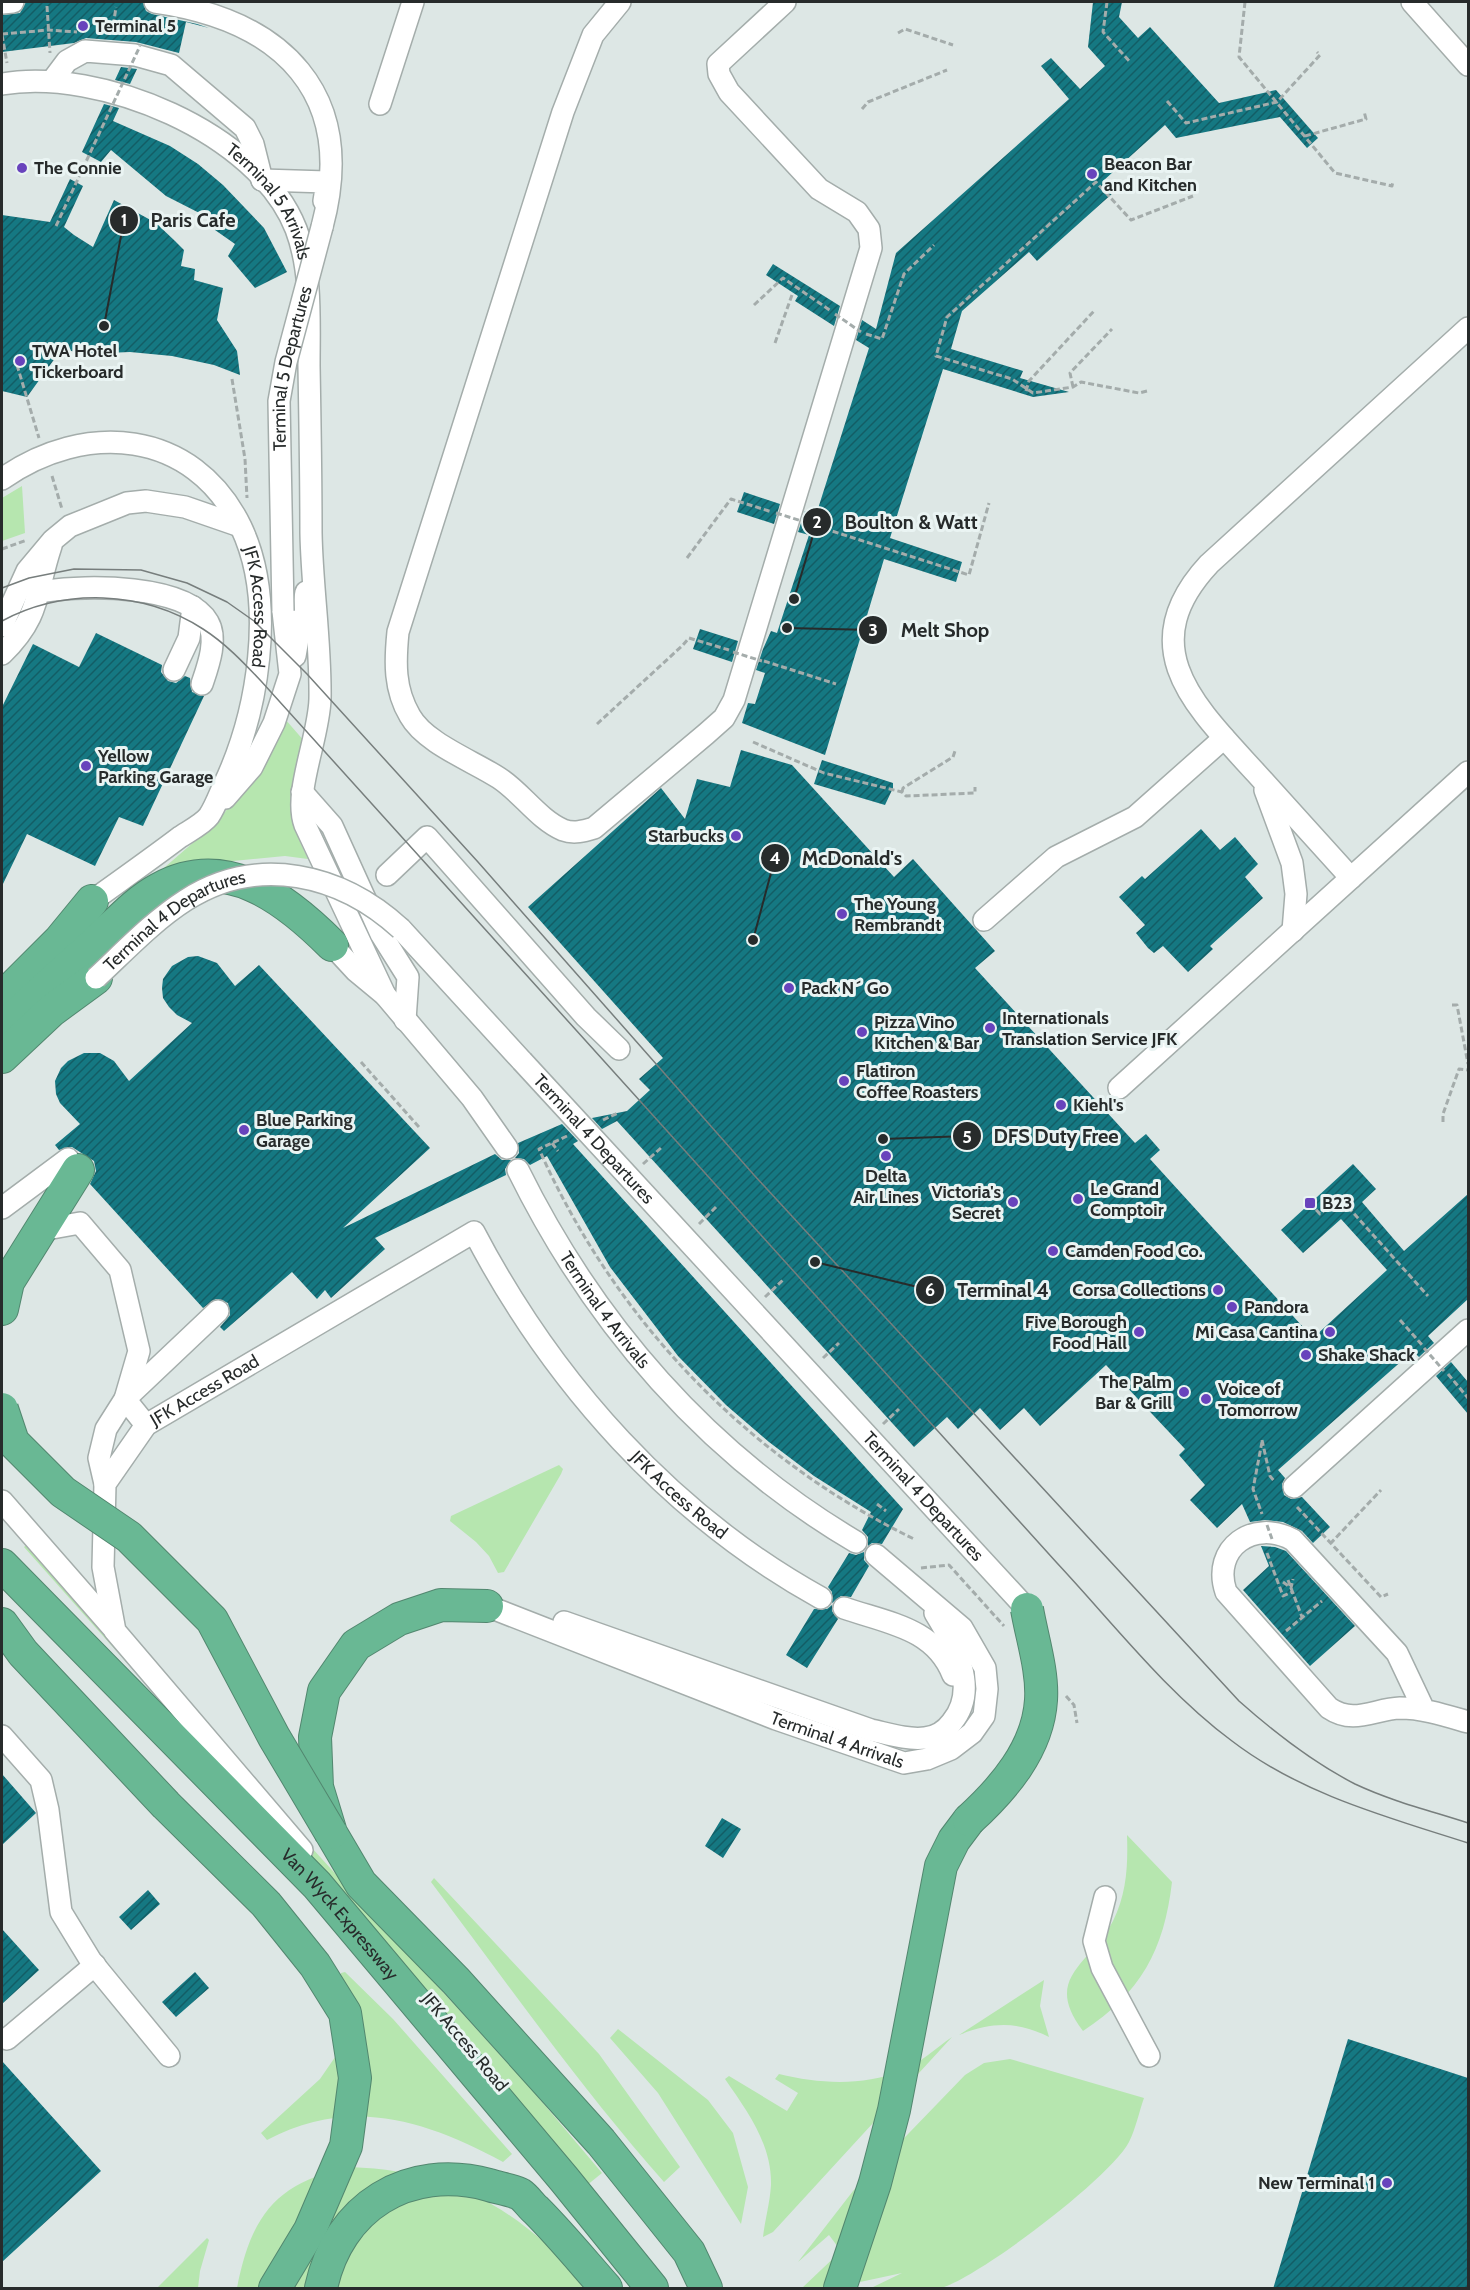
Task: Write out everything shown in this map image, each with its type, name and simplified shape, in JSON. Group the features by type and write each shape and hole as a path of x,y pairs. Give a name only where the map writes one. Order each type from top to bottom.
{"highway":[{"path":"2,1029 148,896 174,882 202,877 233,879 263,890 290,905 332,945"},
{"path":"2,998 60,940 92,901"},
{"path":"2,1057 51,1011 96,978"},
{"path":"2,1309 8,1282 41,1230 73,1165"},
{"path":"2,1409 13,1442 63,1492 129,1537 212,1620 274,1737 332,1833"},
{"name":"Van Wyck Expressway","path":"2,1565 317,1885 652,2289"},
{"path":"332,1833 317,1787 315,1737 327,1685 356,1645 399,1619 441,1605 487,1606"},
{"path":"840,2289 875,2183 894,2110 941,1866 954,1840 969,1820 1000,1789 1021,1760 1036,1727 1041,1700 1027,1609"},
{"path":"2,1624 23,1653 158,1796 266,1904 315,1965 345,2013 355,2078 346,2146 310,2230 275,2289"},
{"name":"Van Wyck Expressway","path":"332,1833 361,1884 456,1982 601,2142 689,2252 706,2289"},
{"path":"321,2289 336,2244 350,2223 370,2204 394,2190 422,2182 462,2181 520,2194 559,2233 606,2289"},
{"path":"689,2252 717,2289"}],"street":[{"path":"2,3 13,2"},
{"name":"Terminal 5 Departures","path":"155,2 189,8 230,21 262,36 275,45 309,83 328,129 332,161 331,193 285,362 279,401 283,611 290,674 274,723 252,767 209,817"},
{"path":"380,104 412,2"},
{"path":"620,2 593,35 563,112 398,632 395,663 398,689 416,724 432,738 501,779 550,822 566,831 582,832 594,828 706,734 724,718 734,700 871,248 872,238 866,222 857,212 815,184 729,92 719,74 718,64 785,2"},
{"path":"1412,2 1468,65"},
{"path":"52,81 67,61 78,53 111,51 161,61 181,70 245,128 253,144 262,180 327,182 322,213 305,271"},
{"name":"Terminal 5 Arrivals","path":"6,84 52,81 106,89 161,108 215,140 262,180 291,217 301,244 309,322 311,537"},
{"path":"1351,878 1224,738 1188,693 1177,669 1175,629 1182,602 1209,564 1468,328"},
{"name":"JFK Access Road","path":"2,479 45,455 88,443 109,441 156,449 185,463 206,478 223,498 240,526 255,585 261,636 250,710 237,757 209,817 92,901"},
{"path":"2,626 44,539 70,526 127,503 146,501 185,507 240,526"},
{"path":"290,674 302,622 311,537"},
{"path":"311,537 320,698 316,737 302,792 301,811 305,825 385,995"},
{"path":"2,654 21,635 32,615 44,539"},
{"path":"47,591 83,586 122,587 158,595 193,607 210,624 212,638 202,684"},
{"path":"174,670 189,638 193,607"},
{"path":"984,920 1056,857 1135,817 1224,738"},
{"path":"1119,1088 1468,772"},
{"path":"1261,778 1292,863 1296,894 1293,931"},
{"path":"302,792 332,826 381,934 408,977 405,1020"},
{"path":"387,875 428,837 586,1017 619,1049"},
{"name":"Terminal 4 Departures","path":"96,978 185,900 230,881 279,874 310,878 340,887 369,903 416,945 1027,1609"},
{"path":"332,945 385,995 472,1098 507,1148"},
{"path":"2,1208 73,1165"},
{"name":"Terminal 4 Arrivals","path":"518,1170 551,1233 582,1283 660,1382 704,1428 751,1469 798,1505 855,1542"},
{"path":"41,1230 80,1223 120,1270 139,1351 125,1399"},
{"name":"JFK Access Road","path":"554,2168 513,2099 115,1631 103,1567 105,1484 146,1425 474,1232 542,1345 625,1445 685,1502 747,1552 821,1598"},
{"path":"105,1484 99,1458 106,1429 125,1399 218,1311"},
{"path":"1294,1487 1468,1330"},
{"path":"125,1399 146,1425"},
{"path":"2,1501 115,1631"},
{"path":"1424,1710 1397,1653 1293,1540 1276,1533 1260,1532 1238,1542 1230,1551 1223,1571 1226,1592 1321,1701 1336,1713 1357,1717 1400,1708 1424,1710 1468,1722"},
{"name":"Terminal 4 Arrivals","path":"487,1606 776,1719 904,1763 927,1759 951,1749 972,1733 984,1716 987,1689 985,1668 962,1628 876,1555"},
{"path":"487,1606 565,1622 871,1730 905,1738 927,1738 945,1730 958,1714 966,1684 952,1641 924,1595"},
{"path":"844,1608 924,1636 937,1647 949,1664 957,1686 958,1714"},
{"path":"2,1736 41,1780 48,1810 61,1912 94,1965 169,2056"},
{"path":"1105,1897 1094,1941 1102,1968 1149,2056"},
{"path":"7,2039 94,1965"}],"path":[{"path":"1107,2 1103,32 1130,62"},
{"path":"1245,2 1239,57 1335,173 1392,186 1393,180"},
{"path":"47,6 52,81"},
{"path":"111,51 116,8"},
{"path":"898,33 905,29 953,45"},
{"path":"2,35 6,84"},
{"path":"56,226 140,46"},
{"path":"1167,101 1186,123 1277,102 1320,55 1317,52"},
{"path":"862,109 868,102 947,70"},
{"path":"1305,136 1366,119 1364,111"},
{"path":"1146,391 1139,393 1081,382 1073,387 1033,393 1026,391 1012,379 936,356 947,317 1096,182 1131,220 1193,196"},
{"path":"754,305 783,278 861,332 882,339 904,274 934,245"},
{"path":"775,343 793,292"},
{"path":"1026,391 1029,381 1094,310"},
{"path":"1073,387 1070,373 1112,329"},
{"path":"17,365 64,517"},
{"path":"232,379 245,459 247,498"},
{"path":"687,558 730,499 969,574 989,503"},
{"path":"2,549 44,539"},
{"path":"597,724 689,638 836,684"},
{"path":"753,742 824,773 902,792 906,796 975,793 975,787"},
{"path":"902,792 903,788 953,757 955,751"},
{"path":"1452,1005 1457,1005 1468,1064"},
{"path":"361,1062 419,1127"},
{"path":"1443,1122 1443,1114 1459,1069 1468,1070"},
{"path":"552,1143 558,1151"},
{"path":"656,1153 662,1147"},
{"path":"539,1149 570,1213 604,1267 645,1325 698,1385 763,1445 813,1482 914,1539"},
{"path":"1310,1203 1320,1214 1339,1197 1428,1296"},
{"path":"710,1214 717,1206"},
{"path":"776,1287 783,1280"},
{"path":"1400,1320 1468,1398"},
{"path":"832,1349 839,1343"},
{"path":"892,1415 899,1409"},
{"path":"1262,1440 1253,1489 1272,1539 1263,1543 1283,1596 1292,1590"},
{"path":"1330,1544 1382,1490"},
{"path":"877,1504 886,1511"},
{"path":"1322,1535 1381,1597 1388,1594"},
{"path":"1292,1590 1293,1579"},
{"path":"1288,1580 1302,1618"},
{"path":"1282,1582 1292,1590"},
{"path":"1282,1635 1328,1597"}],"green space":[{"path":"22,486 25,533 2,541 2,498"},
{"path":"285,719 305,742 295,774 291,801 295,827 308,859 285,856 233,861 194,861 157,874 218,821 256,772"},
{"path":"559,1465 563,1469 561,1474 504,1572 498,1573 489,1556 450,1521 451,1516"},
{"path":"32,1540 532,2090 602,2173 586,2186 365,1931 24,1547"},
{"path":"1127,1835 1172,1882 1163,1929 1156,1949 1135,1985 1120,2001 1083,2031 1072,2013 1067,1997 1068,1984 1074,1972 1103,1936 1118,1910 1126,1878"},
{"path":"434,1878 599,2054 680,2167 664,2182 545,2034 431,1882"},
{"path":"345,1972 393,2019 512,2154 503,2162 445,2135 416,2125 387,2119 358,2117 328,2119 298,2127 267,2140 261,2133 320,2079 342,2047 341,1973"},
{"path":"1044,1980 1040,2006 1049,2037 1026,2028 1004,2025 982,2028 959,2035"},
{"path":"618,2029 708,2100 733,2133 748,2187 741,2224 658,2093 610,2038"},
{"path":"952,2037 773,2232 763,2237 771,2185 767,2156 757,2129 725,2079 729,2076 787,2111 798,2093 775,2079 779,2074 810,2080 841,2082 887,2076 908,2068"},
{"path":"1010,2059 1144,2098 1129,2142 1117,2158 1098,2178 1044,2223 987,2264 944,2287 871,2288 902,2273 832,2288 802,2288 841,2251 829,2235 798,2262 853,2191 965,2075 984,2063"},
{"path":"350,2167 420,2176 451,2185 479,2197 532,2232 583,2280 583,2288 237,2288 250,2241 259,2222 271,2206 285,2193 303,2182"},
{"path":"207,2238 209,2240 200,2271 198,2288 157,2288"}],"building":[{"name":"Terminal 5","path":"26,2 143,2 146,11 152,14 197,24 209,28 186,22 179,53 136,42 86,38 74,43 2,52 2,15 20,13"},
{"path":"1093,2 1122,2 1119,17 1138,38 1150,27 1219,103 1276,90 1318,138 1307,148 1280,117 1176,138 1165,125 1103,181 1114,192 1037,261 1029,252 962,311 951,349 1023,371 1020,378 1069,392 1033,397 943,369 890,538 962,562 956,582 884,559 825,755 742,723 748,703 755,704 765,673 756,670 771,631 777,633 809,535 798,532 805,511 816,515 869,348 856,340 862,320 876,329 896,253 1069,99 1041,66 1051,58 1080,89 1105,66 1088,47"},
{"path":"121,67 137,69 130,84 115,80"},
{"path":"104,104 119,108 113,121 170,146 198,164 223,185 264,228 287,272 255,288 228,256 235,244 215,230 219,223 166,196 111,150 101,162 82,152"},
{"name":"Terminal 5","path":"70,179 83,186 64,227 74,235 93,247 114,200 156,223 184,250 181,266 195,269 194,280 223,288 217,320 237,351 240,375 214,365 172,356 130,352 82,354 68,350 58,354 27,397 2,391 2,215 50,222"},
{"path":"773,264 840,306 834,326 795,301 798,296 766,275"},
{"path":"744,492 780,504 774,524 737,512"},
{"path":"700,629 738,641 732,662 693,649"},
{"name":"Yellow Parking Garage","path":"96,633 162,665 161,672 168,681 176,683 185,676 190,678 192,692 204,696 143,826 119,817 95,866 27,834 2,886 2,707 33,644 79,667"},
{"path":"741,750 792,765 894,877 913,859 995,951 975,968 1135,1143 1146,1134 1160,1150 1150,1159 1313,1338 1387,1270 1341,1219 1303,1253 1281,1230 1353,1164 1376,1189 1362,1202 1404,1251 1468,1194 1468,1299 1428,1336 1434,1343 1419,1357 1413,1351 1278,1470 1285,1478 1282,1484 1284,1495 1291,1499 1302,1497 1330,1527 1313,1543 1302,1531 1283,1522 1265,1520 1250,1522 1242,1504 1217,1528 1190,1500 1205,1485 1179,1455 1185,1449 1106,1365 1040,1426 1024,1408 1000,1430 980,1408 958,1429 947,1417 914,1447 617,1121 602,1129 592,1118 627,1111 650,1090 639,1079 663,1058 528,907 661,788 685,819 697,779 730,787"},
{"path":"822,760 893,783 885,805 814,784"},
{"path":"1201,829 1220,850 1235,837 1258,864 1245,877 1263,898 1210,946 1213,949 1188,972 1163,946 1154,953 1148,948 1136,933 1145,925 1119,897 1142,876 1145,879"},
{"name":"Blue Parking Garage","path":"198,956 217,963 235,986 259,965 430,1148 343,1228 495,1154 502,1160 511,1160 505,1169 506,1175 375,1238 385,1249 331,1298 325,1290 317,1299 292,1272 224,1331 220,1327 230,1315 228,1303 216,1299 203,1308 90,1184 96,1171 94,1161 72,1147 59,1150 55,1145 80,1124 60,1103 56,1094 55,1081 61,1068 68,1061 84,1053 100,1053 114,1061 129,1081 192,1023 177,1015 169,1007 163,998 162,988 163,979 172,966 188,957"},
{"path":"562,1124 578,1141 573,1144 903,1509 882,1544 872,1543 868,1546 868,1537 862,1530 871,1512 814,1476 769,1442 726,1405 678,1356 610,1267 547,1156 530,1165 524,1159 515,1158 519,1153 518,1143"},
{"path":"1451,1362 1468,1382 1468,1414 1436,1376"},
{"path":"1261,1546 1286,1551 1355,1626 1310,1666 1243,1590 1269,1566"},
{"path":"864,1552 864,1560 869,1566 851,1597 841,1596 832,1603 832,1592 828,1587 849,1553 856,1555"},
{"path":"832,1605 832,1611 838,1619 807,1668 786,1655 814,1609 827,1609"},
{"path":"2,1774 36,1813 2,1845"},
{"path":"722,1818 741,1829 723,1858 705,1846"},
{"path":"148,1890 160,1904 131,1930 119,1917"},
{"path":"2,1929 39,1970 2,2004"},
{"path":"195,1972 209,1988 176,2017 162,2002"},
{"name":"New Terminal 1","path":"1348,2039 1468,2078 1468,2289 1273,2289"},
{"path":"2,2061 101,2171 2,2262"}],"tram line":[{"path":"2,588 29,578 74,569 141,570 187,583 227,602 254,621 307,674 478,862 754,1175 1239,1701 1294,1746 1355,1784 1397,1801 1468,1823"},
{"path":"2,621 26,610 51,603 103,598 155,607 180,616 219,640 261,681 1162,1679 1232,1741 1287,1776 1346,1802 1468,1843"}],"place":[{"name":"Terminal 5","path":"83,26"},
{"name":"The Connie","path":"22,168"},
{"name":"Beacon Bar and Kitchen","path":"1092,174"},
{"name":"Paris Cafe","path":"104,326"},
{"name":"TWA Hotel Tickerboard","path":"20,361"},
{"name":"Boulton & Watt","path":"794,599"},
{"name":"Melt Shop","path":"787,628"},
{"name":"Yellow Parking Garage","path":"86,766"},
{"name":"Starbucks","path":"736,836"},
{"name":"The Young Rembrandt","path":"842,914"},
{"name":"McDonald's","path":"753,940"},
{"name":"Pack N´ Go","path":"789,988"},
{"name":"Internationals Translation Service JFK","path":"990,1028"},
{"name":"Pizza Vino Kitchen & Bar","path":"862,1032"},
{"name":"Flatiron Coffee Roasters","path":"844,1081"},
{"name":"Kiehl's","path":"1061,1105"},
{"name":"Blue Parking Garage","path":"244,1130"},
{"name":"DFS Duty Free","path":"883,1139"},
{"name":"Delta Air Lines","path":"886,1156"},
{"name":"Le Grand Comptoir","path":"1078,1199"},
{"name":"Victoria's Secret","path":"1013,1202"},
{"name":"B23","path":"1310,1203"},
{"name":"Camden Food Co.","path":"1053,1251"},
{"name":"Terminal 4","path":"815,1262"},
{"name":"Corsa Collections","path":"1218,1290"},
{"name":"Pandora","path":"1232,1307"},
{"name":"Five Borough Food Hall","path":"1139,1332"},
{"name":"Mi Casa Cantina","path":"1330,1332"},
{"name":"Shake Shack","path":"1306,1355"},
{"name":"The Palm Bar & Grill","path":"1184,1392"},
{"name":"Voice of Tomorrow","path":"1206,1399"},
{"name":"New Terminal 1","path":"1387,2183"}]}
